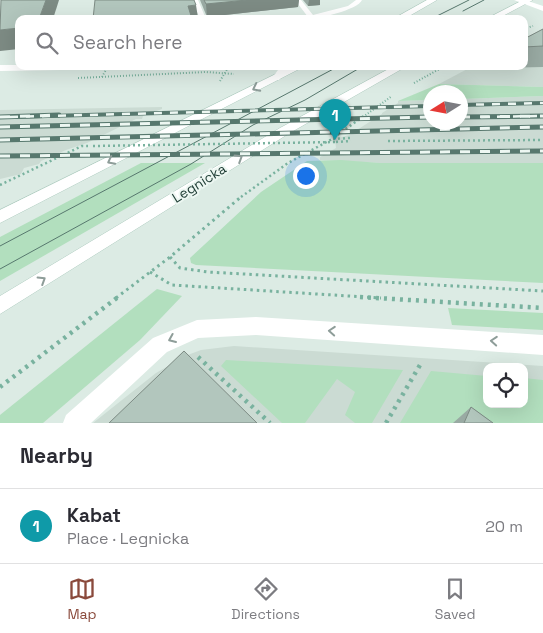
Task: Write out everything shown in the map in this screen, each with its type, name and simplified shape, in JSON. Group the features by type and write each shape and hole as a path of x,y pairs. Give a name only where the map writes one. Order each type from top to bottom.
{"main road":[{"path":"405,15 433,0"},
{"path":"498,15 524,1 543,8"},
{"path":"0,68 15,68"},
{"path":"0,217 292,70"},
{"name":"Legnicka","path":"0,306 284,131 395,70"},
{"path":"74,423 160,345 197,329 256,326 543,345"}],"lane":[{"path":"195,0 201,15"},
{"path":"298,0 309,15"},
{"path":"322,15 350,7 358,3 359,0"},
{"path":"276,78 283,70"}],"path":[{"path":"102,77 106,70"},
{"path":"77,78 206,72 225,75 227,70"},
{"path":"410,85 438,70"},
{"path":"0,387 170,257 254,186 288,163 332,138 394,95"},
{"path":"93,146 336,142 350,140 332,138"},
{"path":"388,141 543,140"},
{"path":"0,184 34,170 82,146"},
{"path":"170,257 180,268 208,272 543,292"},
{"path":"150,272 172,285 543,308"},
{"path":"196,355 270,423"},
{"path":"386,423 420,365"}],"shaded area":[{"path":"543,29 543,87 439,84 465,70 528,70 528,37"},
{"path":"543,96 543,163 380,163 320,160 320,157 336,148 335,139 349,135 398,103 398,101 423,100 423,130 468,130 468,99"},
{"path":"162,107 162,109 143,116 142,119 136,119 87,143 41,161 39,164 24,168 21,174 0,179 0,110"},
{"path":"234,346 497,363 483,363 483,408 528,408 528,365 543,366 543,423 93,423 156,373 185,356 201,350"}],"green space":[{"path":"439,84 543,87 543,96 468,99 468,85 437,85"},
{"path":"423,91 423,100 398,101"},
{"path":"341,160 380,163 543,163 543,283 196,265 191,263 190,258 261,192 307,161"},
{"path":"141,163 205,163 0,281 0,237"},
{"path":"157,289 182,296 140,340 43,423 0,423 0,415"},
{"path":"448,308 543,313 543,330 452,325"},
{"path":"226,360 403,370 372,423 355,423 345,415 355,392 337,379 305,423 282,423 221,366"},
{"path":"431,371 483,376 483,408 528,408 528,378 543,380 543,423 400,423"}],"building":[{"path":"1,0 46,0 40,15 15,15 15,28 0,30"},
{"path":"95,0 194,0 196,5 188,6 191,15 93,15"},
{"path":"204,0 247,0 206,4"},
{"path":"543,29 543,46 528,47 528,37"},
{"path":"184,351 257,423 109,423"},
{"path":"471,407 493,423 464,423"}],"tram line":[{"path":"439,15 469,0"},
{"path":"463,11 484,0"},
{"path":"0,246 331,70"},
{"path":"0,269 191,164 253,125 305,100 356,70"}],"railway":[{"path":"468,105 543,103"},
{"path":"10,117 423,106"},
{"path":"0,117 59,115"},
{"path":"468,117 543,116 481,117"},
{"path":"0,127 423,117"},
{"path":"0,140 543,127"},
{"path":"0,156 543,151"}],"place":[{"name":"Kabat","path":"335,140"}]}
